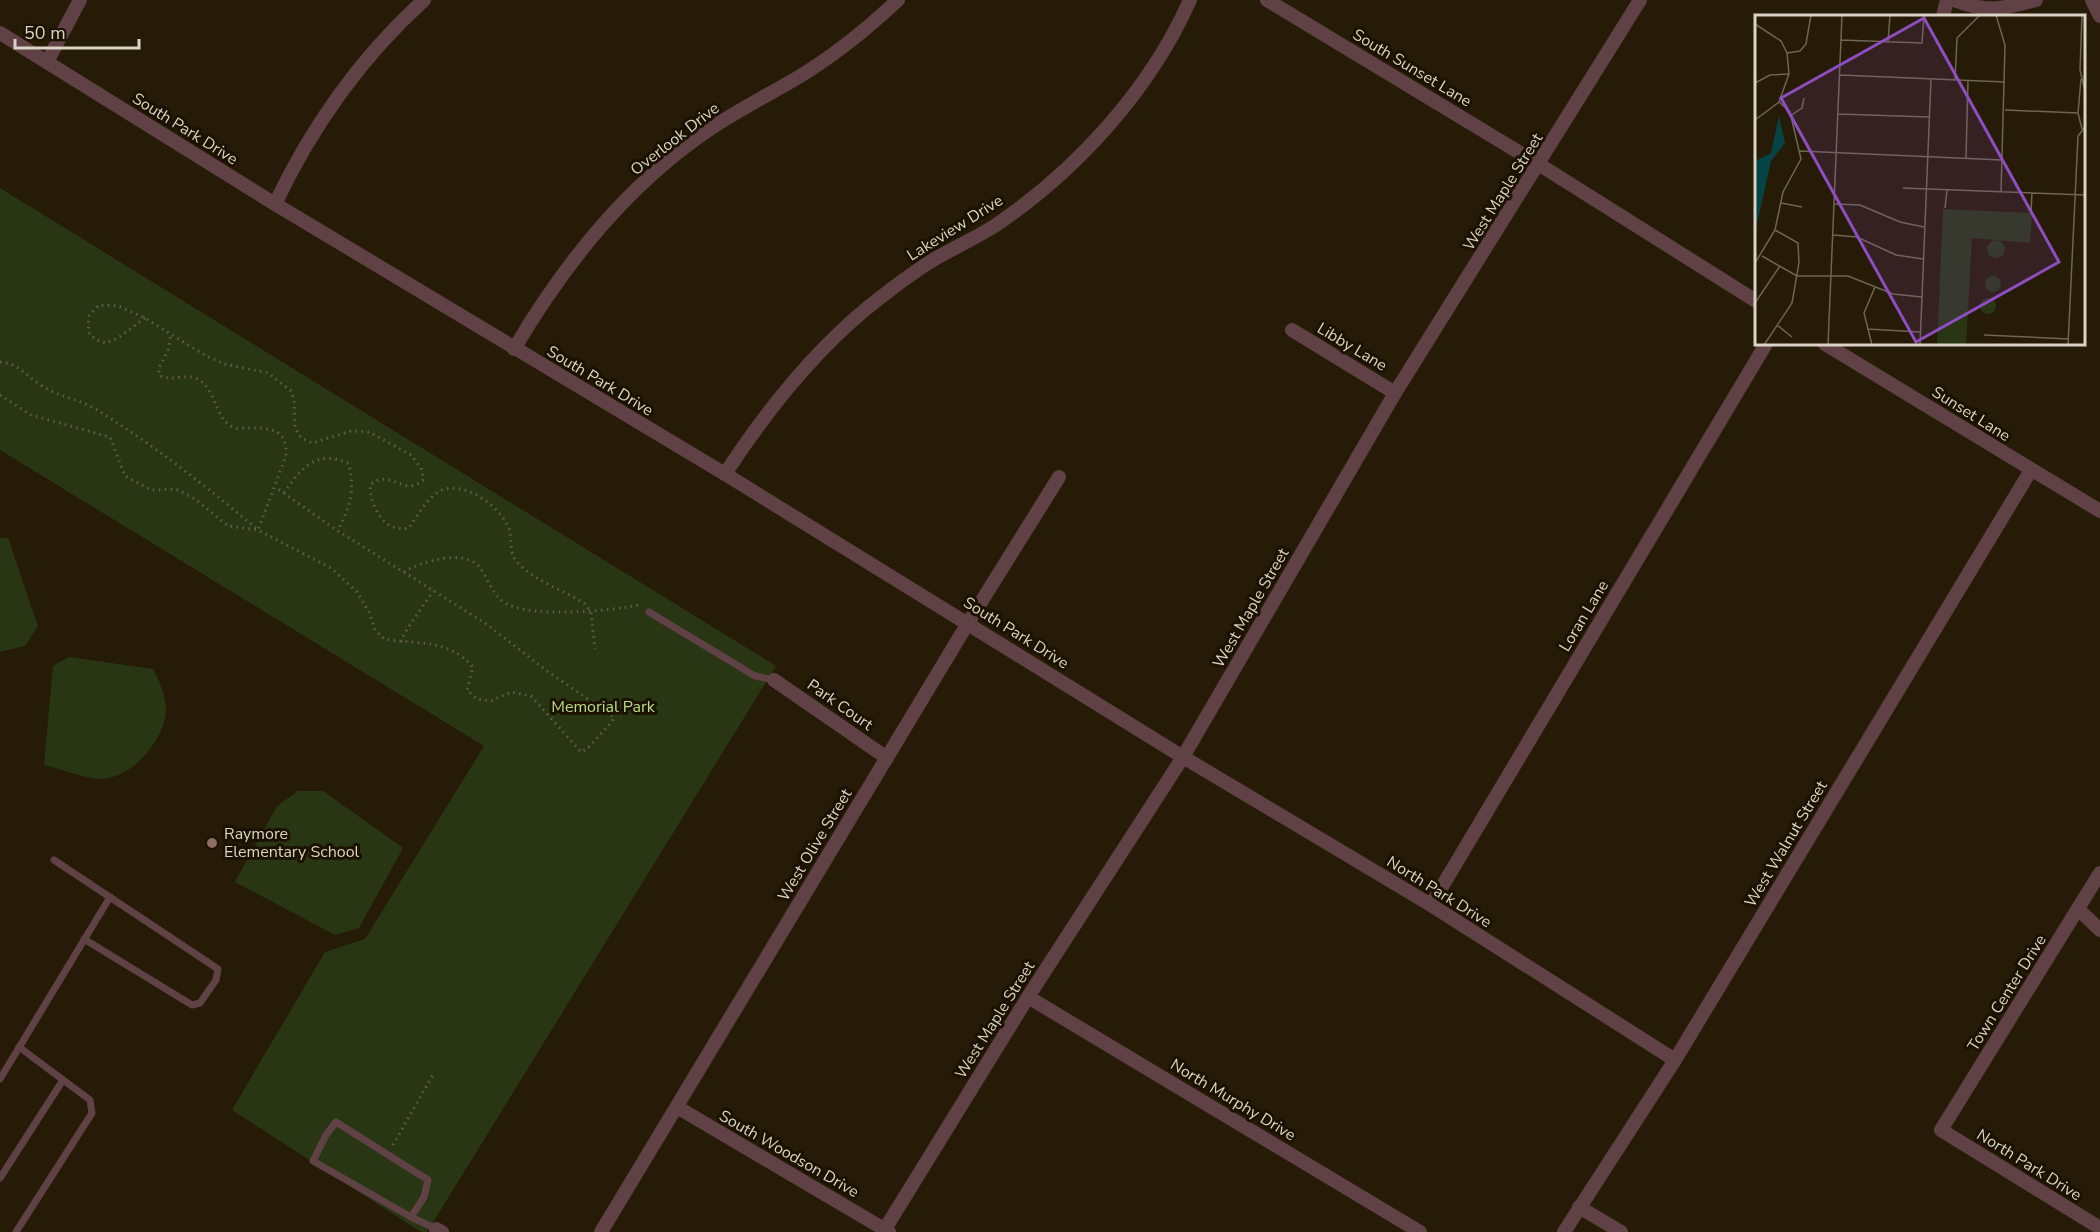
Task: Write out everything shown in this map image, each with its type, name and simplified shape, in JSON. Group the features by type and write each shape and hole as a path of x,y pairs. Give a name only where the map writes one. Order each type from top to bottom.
{"street":[{"path":"47,62 80,0"},
{"path":"275,204 310,137 339,94 364,61 399,22 424,0"},
{"name":"Overlook Drive","path":"514,349 541,304 573,259 640,185 709,129 835,54 898,0"},
{"name":"Lakeview Drive","path":"725,474 782,394 844,328 879,298 925,265 964,245 1005,218 1036,195 1072,163 1106,128 1136,90 1163,50 1190,0"},
{"name":"South Sunset Lane","path":"1267,0 1540,165"},
{"name":"West Maple Street","path":"887,1231 1028,997 1183,757 1395,393 1540,165 1641,0"},
{"path":"1943,15 1947,0"},
{"path":"1954,0 1974,8 1998,8 2036,0"},
{"path":"2092,0 2100,16"},
{"name":"South Park Drive","path":"0,33 275,204 725,474 1183,757"},
{"path":"1540,165 1755,300"},
{"name":"Libby Lane","path":"1292,330 1395,393"},
{"name":"Loran Lane","path":"1431,905 1765,345"},
{"name":"Sunset Lane","path":"1827,345 2100,511"},
{"name":"West Walnut Street","path":"1564,1232 1675,1060 2031,470"},
{"name":"West Olive Street","path":"601,1232 886,758 1059,477"},
{"name":"Park Court","path":"774,680 886,758"},
{"name":"North Park Drive","path":"1183,757 1431,905 1675,1060"},
{"name":"Town Center Drive","path":"1941,1130 2100,873"},
{"path":"2078,909 2100,930"},
{"name":"North Murphy Drive","path":"1028,997 1420,1232"},
{"name":"South Woodson Drive","path":"677,1107 887,1231"},
{"name":"North Park Drive","path":"1941,1130 2100,1228"},
{"path":"1580,1208 1621,1232"}],"lane":[{"path":"649,612 755,676 774,680"},
{"path":"54,860 218,969 216,980 200,1003 192,1005 84,939"},
{"path":"0,1079 110,897"},
{"path":"16,1232 92,1113 90,1100 20,1047"},
{"path":"0,1178 63,1080"},
{"path":"411,1217 424,1197 428,1180 336,1122 326,1135 313,1161 411,1217 439,1230"}],"path":[{"path":"146,318 118,338 106,343 96,340 88,332 89,316 99,305 118,306 146,318 206,356 225,364 268,373 282,382 291,391 294,400 295,428 301,438 312,443 351,431 369,432 411,455 421,468 424,479 417,486 406,486 384,478 370,485 371,497 382,521 392,527 400,530 409,528 435,495 442,490 457,488 488,503 500,514 510,530 513,555 517,562 530,573 578,599 591,612 595,649"},
{"path":"171,333 168,350 159,368 159,375 165,378 193,377 203,382 212,393 223,419 235,428 273,430 282,435 286,443 286,456 258,530"},
{"path":"0,362 9,362 43,386 95,408 214,493 258,530 331,568 357,592 369,612 375,630 384,639 445,646 463,656 473,667 467,690 477,699 491,701 511,692 531,696 581,752 587,749 612,722 614,717 547,671 485,623 338,531 275,487"},
{"path":"0,395 32,415 110,437 125,476 151,490 176,489 195,499 228,526 258,530"},
{"path":"284,494 299,471 323,458 338,459 349,464 353,486 350,504 338,531"},
{"path":"404,572 417,564 458,557 473,559 498,598 508,605 534,610 591,612 646,604 649,612"},
{"path":"401,642 433,591"},
{"path":"388,1154 434,1073"}],"green space":[{"name":"Memorial Park","path":"0,188 776,666 427,1232 421,1232 232,1110 325,952 365,939 484,746 0,450"},
{"path":"0,538 8,538 38,626 25,646 0,652"},
{"path":"69,657 153,669 159,681 166,709 160,732 148,752 130,769 120,774 98,779 44,765 53,666"},
{"path":"298,791 323,791 403,848 359,928 335,935 235,882 277,806"}],"place":[{"name":"Raymore Elementary School","path":"212,843"}]}
